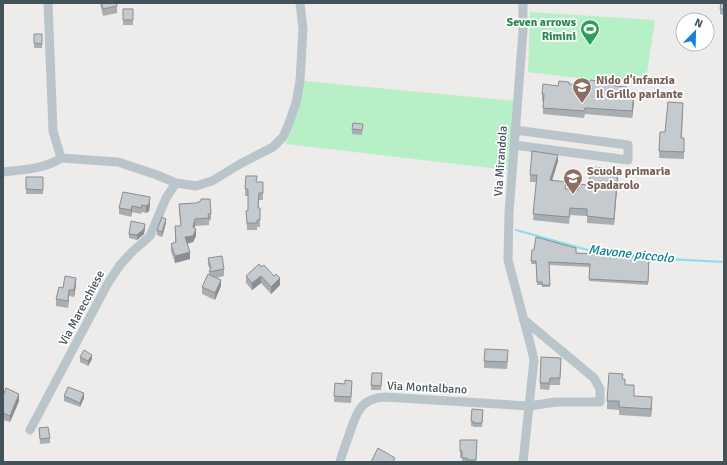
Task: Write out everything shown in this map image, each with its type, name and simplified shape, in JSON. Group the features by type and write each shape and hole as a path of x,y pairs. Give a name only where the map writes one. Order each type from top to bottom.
{"street":[{"path":"48,3 53,131 61,158"},
{"path":"3,172 30,169 55,162 61,158 118,162 157,174 176,183 196,186 212,181 240,164 273,147 283,137 296,103 300,81 303,29 300,3"},
{"name":"Via Mirandola","path":"523,3 523,31 509,213 508,260 534,360 523,462"},
{"path":"514,145 628,160 628,144 515,130"},
{"name":"Via Marecchiese","path":"30,430 108,283 120,265 150,236 166,198 176,183"},
{"path":"523,319 594,378 600,389 600,402 556,402 529,406"},
{"name":"Via Montalbano","path":"340,462 357,412 364,403 375,398 385,397 529,406"}],"green space":[{"name":"Seven arrows Rimini","path":"530,12 655,20 645,86 528,72"},
{"path":"304,81 515,101 508,170 286,144"}],"building":[{"path":"101,3 117,3 117,6 103,9"},
{"path":"721,3 724,3 724,9 720,9"},
{"path":"123,9 133,9 133,20 123,20"},
{"path":"34,34 42,34 42,44 34,43"},
{"path":"590,80 598,81 598,84 627,87 626,94 634,95 632,111 585,108 584,111 543,108 543,84 558,86 559,81 569,82 569,84 589,86"},
{"path":"668,102 683,103 681,138 684,138 684,152 659,151 660,132 665,132"},
{"path":"353,123 363,124 362,130 352,129"},
{"path":"532,151 558,155 550,180 566,182 565,189 578,190 578,184 589,185 591,167 618,169 614,219 587,216 587,209 570,208 569,217 533,214 537,175 530,175"},
{"path":"246,176 257,176 256,182 263,182 263,193 259,193 258,208 260,208 260,220 257,220 257,223 247,223 246,211 248,211 248,189 245,189"},
{"path":"26,177 43,177 43,190 26,189"},
{"path":"123,192 150,197 149,204 146,206 142,205 141,208 132,206 131,210 119,208"},
{"path":"201,199 210,199 211,214 208,214 209,218 195,219 193,227 196,229 193,236 185,237 190,252 175,256 171,244 176,242 175,226 181,226 179,204 196,203 201,201"},
{"path":"162,217 166,219 162,232 157,230"},
{"path":"131,221 145,224 144,229 137,235 129,234"},
{"path":"536,237 576,248 576,253 649,257 648,282 589,279 590,264 549,262 550,285 542,285 542,282 537,282 536,261 531,261 532,250 534,250"},
{"path":"222,256 224,269 209,272 211,268 208,258"},
{"path":"259,264 261,267 264,265 274,276 276,274 280,278 271,287 261,276 252,283 246,276"},
{"path":"208,274 221,280 215,293 202,287"},
{"path":"65,276 76,278 74,290 69,290 68,301 56,299 59,287 63,288"},
{"path":"485,349 508,350 507,362 484,361"},
{"path":"84,350 92,355 88,361 80,357"},
{"path":"541,357 561,358 560,378 550,378 549,383 540,383"},
{"path":"372,373 382,373 381,386 371,385"},
{"path":"609,373 623,374 622,379 625,379 625,385 634,385 634,396 652,397 651,409 619,407 619,401 607,401"},
{"path":"345,380 352,381 351,397 334,396 335,383 345,384"},
{"path":"68,387 84,393 80,403 64,396"},
{"path":"6,388 19,394 10,416 3,413 3,396"},
{"path":"472,409 483,410 482,423 473,423 474,422 471,421"},
{"path":"48,427 50,438 40,439 39,428"},
{"path":"460,440 477,440 476,460 467,460 467,458 462,458 462,451 460,451"},
{"path":"378,448 395,458 393,462 371,462"}],"waterway":[{"name":"Mavone piccolo","path":"516,230 595,252 669,259 724,262"}],"place":[{"name":"Seven arrows Rimini","path":"590,46"},
{"name":"Nido d'infanzia Il Grillo parlante","path":"582,104"},
{"name":"Scuola primaria Spadarolo","path":"573,195"}]}
